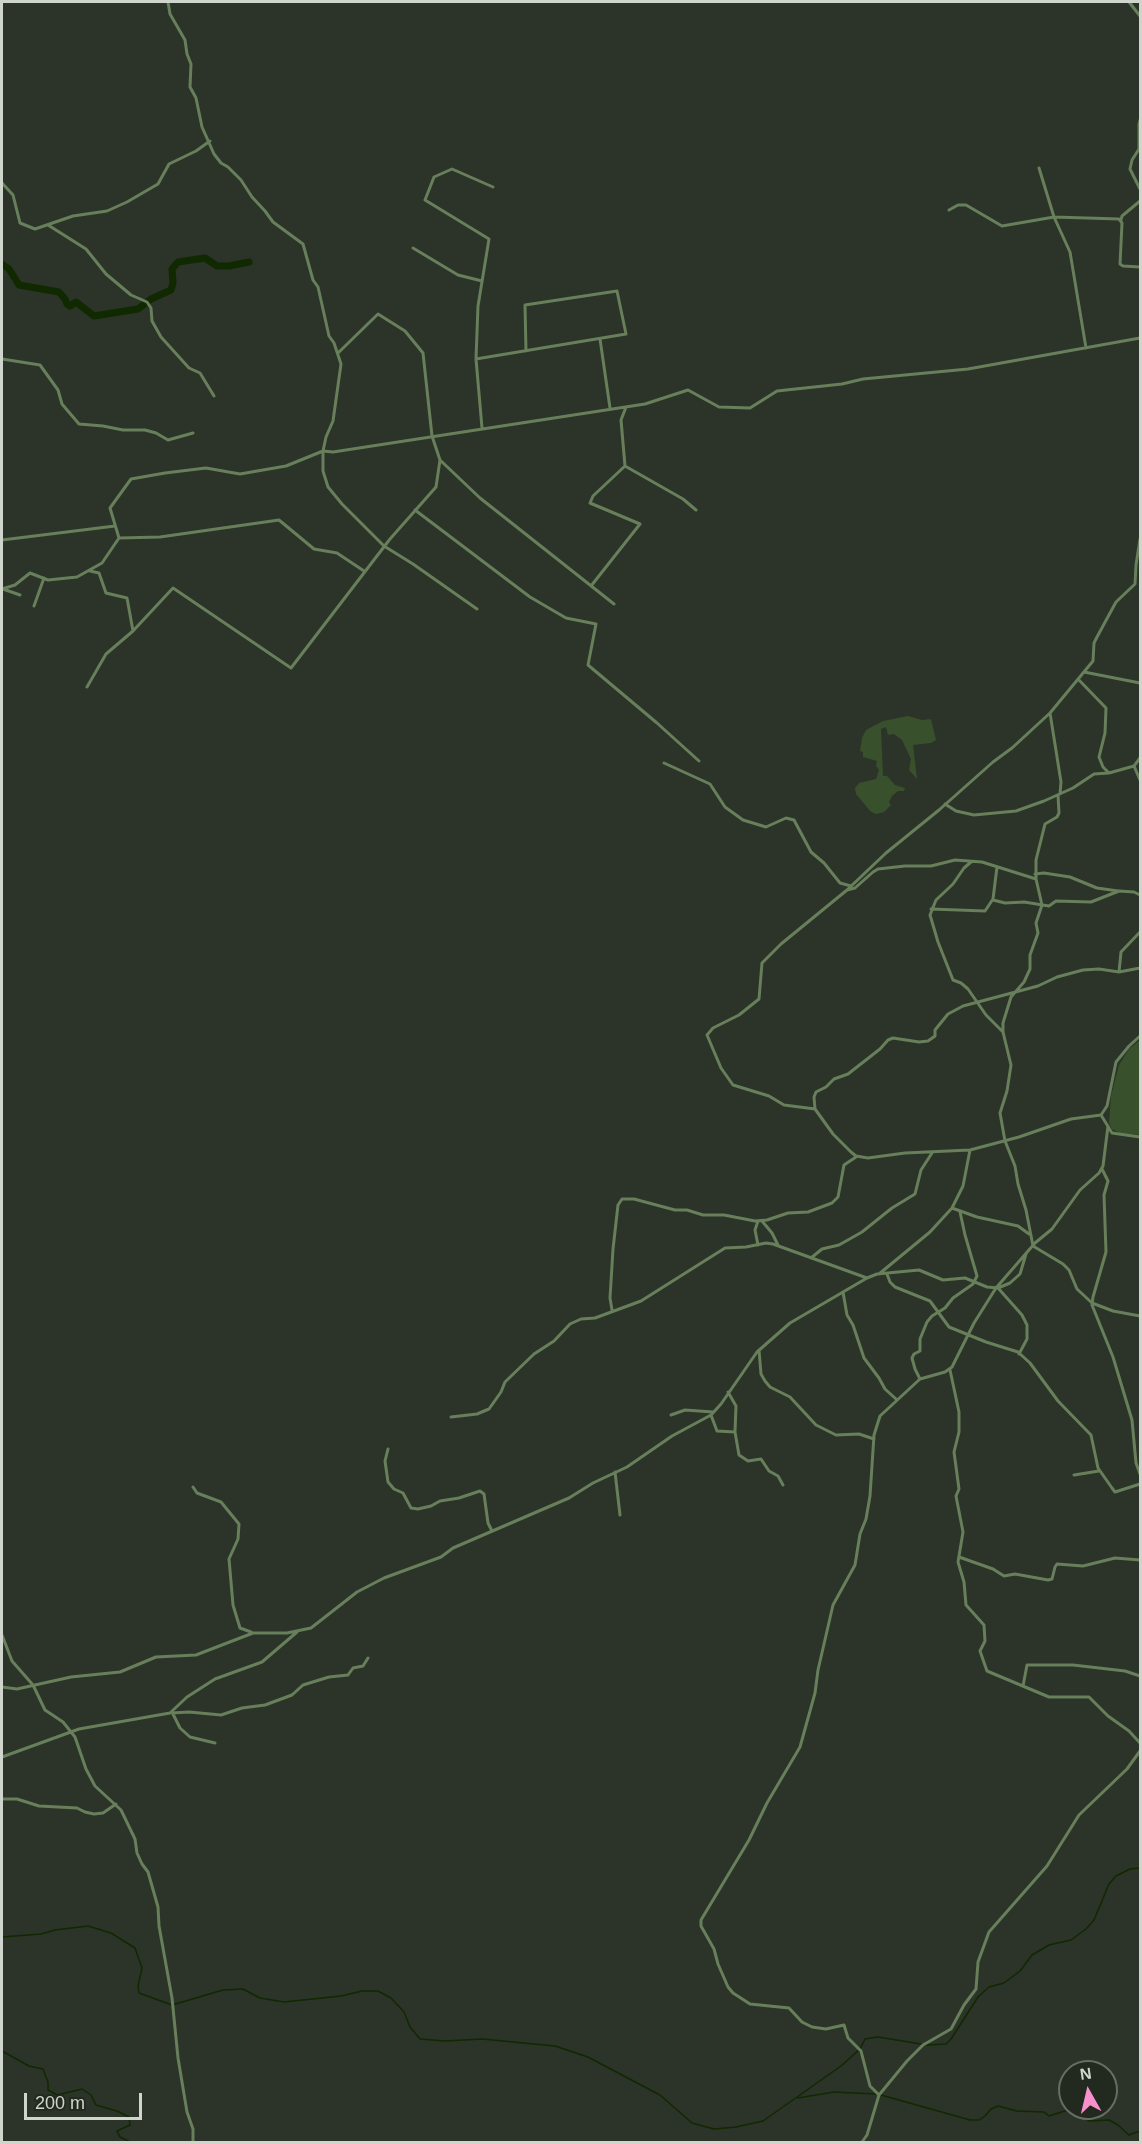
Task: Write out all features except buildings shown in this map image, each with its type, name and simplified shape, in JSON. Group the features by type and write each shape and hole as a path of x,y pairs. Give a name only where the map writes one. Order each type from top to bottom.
{"street":[{"path":"168,2 170,14 185,40 191,64 190,87 196,98 202,127 218,161 241,180 252,198 273,222 305,248 313,280 318,287 329,336 341,362 333,421 323,452 324,477 331,492 384,546 477,609"},
{"path":"1129,2 1140,15"},
{"path":"1140,120 1139,149 1132,160 1130,169 1140,189"},
{"path":"2,183 13,195 20,223 34,230 73,216 107,211 127,201 158,184 170,164 196,152 210,141"},
{"path":"1039,168 1054,217 1070,252 1086,348"},
{"path":"482,428 476,359 478,306 489,239 425,200 434,177 452,169 493,187"},
{"path":"1140,201 1122,216 1120,264 1140,267"},
{"path":"949,210 958,205 966,205 1002,226 1054,217 1117,218 1121,220"},
{"path":"48,225 86,249 106,274 131,295 147,302 151,308 152,321 161,337 189,368 200,373 214,396"},
{"path":"413,248 458,274 482,281"},
{"path":"476,359 526,351 600,339 626,334 617,291 525,305 526,351"},
{"path":"87,687 106,654 133,631 172,588 291,668 364,571 436,486 440,460 432,436 423,353 405,331 378,314 337,353"},
{"path":"2,589 15,585 30,573 44,578 77,576 102,563 118,538 110,508 131,479 206,468 240,474 286,466 323,452 645,404 688,390 719,407 750,408 777,391 842,384 862,379 968,369 1140,338"},
{"path":"600,339 610,409"},
{"path":"2,358 40,365 58,390 62,405 79,424 123,430 146,430 156,432 168,440 193,433"},
{"path":"625,466 621,420 626,407"},
{"path":"440,460 480,498 614,604"},
{"path":"625,466 682,499 696,510"},
{"path":"591,586 640,525 590,503 593,496 625,466"},
{"path":"416,510 530,597 566,618 596,624 588,665 699,761"},
{"path":"118,538 159,537 279,520 314,549 337,553 364,571"},
{"path":"2,540 115,526"},
{"path":"815,1109 784,1105 769,1096 733,1085 721,1068 707,1035 714,1028 740,1015 759,999 762,963 781,944 847,890 886,853 1012,748 1050,713 1094,659 1094,642 1116,602 1135,584 1140,539"},
{"path":"89,570 99,573 106,593 127,598 133,631"},
{"path":"34,606 44,578"},
{"path":"2,589 20,594"},
{"path":"1084,672 1140,683"},
{"path":"1078,679 1106,708 1105,733 1099,753 1101,763 1109,773"},
{"path":"1050,713 1062,782 1059,794 1059,813 1045,825 1036,860 1036,877 1042,905 1036,923 1038,933 1030,955 1029,974 1016,991 1005,1012 1003,1032 1011,1064 1000,1113 1005,1141 1015,1166 1033,1245 1059,1260 1067,1268 1077,1288 1092,1303 1113,1311 1140,1316"},
{"path":"945,804 960,812 988,815 1016,811 1074,788 1094,774 1109,773 1134,766 1140,758"},
{"path":"664,763 710,784 725,807 743,820 766,827 786,818 794,819 811,852 824,863 840,883 850,886"},
{"path":"1134,766 1140,780"},
{"path":"847,890 855,888 878,869 931,866 952,860 981,862 1036,877 1044,873 1070,877 1097,888 1134,892 1140,895"},
{"path":"971,862 936,900 930,915 953,980 967,988 986,1015 1003,1032"},
{"path":"931,909 984,911 993,900 997,867"},
{"path":"993,900 1005,903 1024,902 1051,905 1055,901 1091,902 1119,891"},
{"path":"1119,972 1121,952 1140,932"},
{"path":"858,1157 829,1129 815,1109 814,1097 816,1092 826,1087 834,1079 846,1075 888,1040 897,1038 925,1042 935,1036 935,1030 949,1013 976,1001 1038,986 1057,977 1083,970 1119,972 1140,968"},
{"path":"1101,1115 1108,1103 1116,1062 1140,1035"},
{"path":"846,1163 858,1157 970,1150 1071,1119 1101,1115"},
{"path":"1101,1115 1112,1133 1140,1137"},
{"path":"879,2095 870,2086 861,2051 848,2038 844,2025 826,2029 812,2027 802,2022 789,2008 750,2004 733,1993 728,1987 714,1949 701,1924 705,1913 749,1840 767,1803 800,1747 810,1704 815,1693 833,1605 854,1569 860,1534 867,1515 874,1439 880,1416 920,1379 949,1369 997,1288 1026,1252 1052,1229 1080,1190 1102,1169 1108,1126"},
{"path":"612,1310 610,1298 613,1249 618,1205 622,1199 634,1199 703,1215 724,1215 760,1221 808,1212 832,1203 838,1197 848,1149"},
{"path":"877,1274 930,1232 952,1208 963,1186 970,1150"},
{"path":"811,1258 822,1249 839,1245 862,1232 892,1208 915,1194 922,1169 932,1152"},
{"path":"1102,1169 1108,1181 1104,1195 1106,1250 1092,1303 1113,1357 1132,1420 1136,1463 1140,1474"},
{"path":"952,1208 1018,1226 1030,1234"},
{"path":"920,1379 914,1367 913,1355 920,1351 920,1339 927,1322 975,1282 977,1271 964,1235 960,1212"},
{"path":"758,1245 755,1230 760,1221"},
{"path":"760,1221 772,1233 778,1245"},
{"path":"451,1417 484,1412 494,1404 505,1382 534,1354 554,1341 570,1324 641,1301 724,1248 766,1243 778,1245 867,1278"},
{"path":"2,1687 17,1689 71,1677 123,1671 156,1657 196,1655 253,1633 298,1631 315,1626 349,1597 376,1582 441,1557 453,1548 569,1498 712,1413 759,1350 798,1317 867,1278 877,1274 919,1270 941,1279 965,1278 987,1287 997,1288 1010,1283 1020,1274 1026,1252"},
{"path":"887,1273 890,1282 895,1287 929,1300 946,1325 1016,1351 1030,1363 1059,1401 1091,1435 1099,1471 1115,1492 1140,1484"},
{"path":"997,1288 1022,1315 1027,1325 1028,1339 1019,1354"},
{"path":"843,1292 847,1315 853,1325 862,1354 885,1389 896,1400"},
{"path":"759,1350 761,1374 765,1381 770,1387 790,1397 816,1425 836,1435 859,1434 874,1439"},
{"path":"949,1369 959,1418 959,1432 954,1452 959,1489 956,1496 963,1532 958,1562 964,1582 966,1605 984,1625 985,1641 980,1651 987,1671 1049,1697 1089,1697 1140,1743"},
{"path":"728,1392 736,1406 735,1432 741,1457 748,1461 761,1459 769,1471 778,1476 783,1485"},
{"path":"671,1415 685,1410 712,1413"},
{"path":"712,1413 717,1431 735,1432"},
{"path":"388,1449 385,1461 388,1482 394,1489 403,1493 411,1508 431,1506 440,1501 480,1491 484,1494 488,1523 492,1531"},
{"path":"1074,1475 1099,1471"},
{"path":"615,1472 620,1515"},
{"path":"193,1487 197,1493 221,1502 239,1524 238,1539 229,1559 233,1605 240,1628 253,1633"},
{"path":"959,1557 993,1569 1004,1576 1015,1574 1048,1580 1052,1579 1057,1564 1083,1566 1115,1558 1140,1560"},
{"path":"171,1713 187,1697 215,1678 262,1662 298,1631"},
{"path":"2,1635 12,1661 33,1685 45,1710 63,1722 75,1737 86,1769 95,1786 116,1804 132,1832 137,1853 148,1872 156,1896 172,1998 178,2058 187,2112 193,2129 193,2142"},
{"path":"2,1757 82,1728 171,1713 221,1714 265,1705 292,1695 306,1684 329,1677 348,1675 353,1668 363,1666 368,1658"},
{"path":"1023,1686 1027,1665 1073,1665 1125,1671 1140,1676"},
{"path":"171,1713 180,1728 190,1737 215,1743"},
{"path":"862,2142 867,2135 879,2095 923,2045 951,2029 963,2005 976,1989 978,1962 989,1932 1047,1866 1079,1815 1127,1769 1140,1751"},
{"path":"2,1799 17,1799 39,1806 77,1808 94,1814 103,1813 116,1804"}],"green space":[{"path":"908,716 922,720 931,719 936,740 931,743 913,745 917,779 909,770 911,759 902,740 894,734 888,735 886,727 881,729 883,776 887,776 895,785 905,788 904,791 898,791 892,796 889,802 891,805 884,812 876,814 870,811 856,794 855,788 859,783 876,779 879,770 876,766 877,761 863,757 863,752 860,751 862,738 866,730 883,721"},
{"path":"1140,1040 1140,1135 1119,1133 1112,1129 1109,1123 1111,1096 1119,1065 1129,1049"}],"waterway":[{"path":"2,264 9,269 19,285 59,292 67,304 70,306 76,302 94,316 138,309 151,299 171,290 172,269 178,262 205,258 217,266 249,262"},
{"path":"926,2045 946,2044 978,1997 989,1987 1004,1983 1020,1971 1032,1955 1049,1945 1071,1940 1086,1929 1094,1920 1109,1884 1116,1876 1130,1869 1140,1868"},
{"path":"2,1937 41,1934 88,1926 111,1933 135,1948 142,1968 138,1986 139,1993 172,2005 223,1990 243,1989 260,1998 284,2002 341,1996 362,1991 378,1991 391,1998 404,2012 410,2027 420,2039 445,2041 482,2039 555,2046 588,2057 660,2095 692,2123 714,2129 763,2121 841,2066 860,2049 865,2039 878,2037 921,2044"},
{"path":"2,2051 29,2066 43,2069 48,2082 48,2090 57,2095 82,2089 91,2095 96,2105 129,2117 130,2125 117,2131 120,2137 130,2142"},
{"path":"798,2098 834,2092 876,2094"},
{"path":"881,2095 970,2120 979,2120 998,2106 1017,2111 1044,2112 1049,2116 1071,2109 1089,2121 1109,2120 1129,2135 1140,2131"}]}
